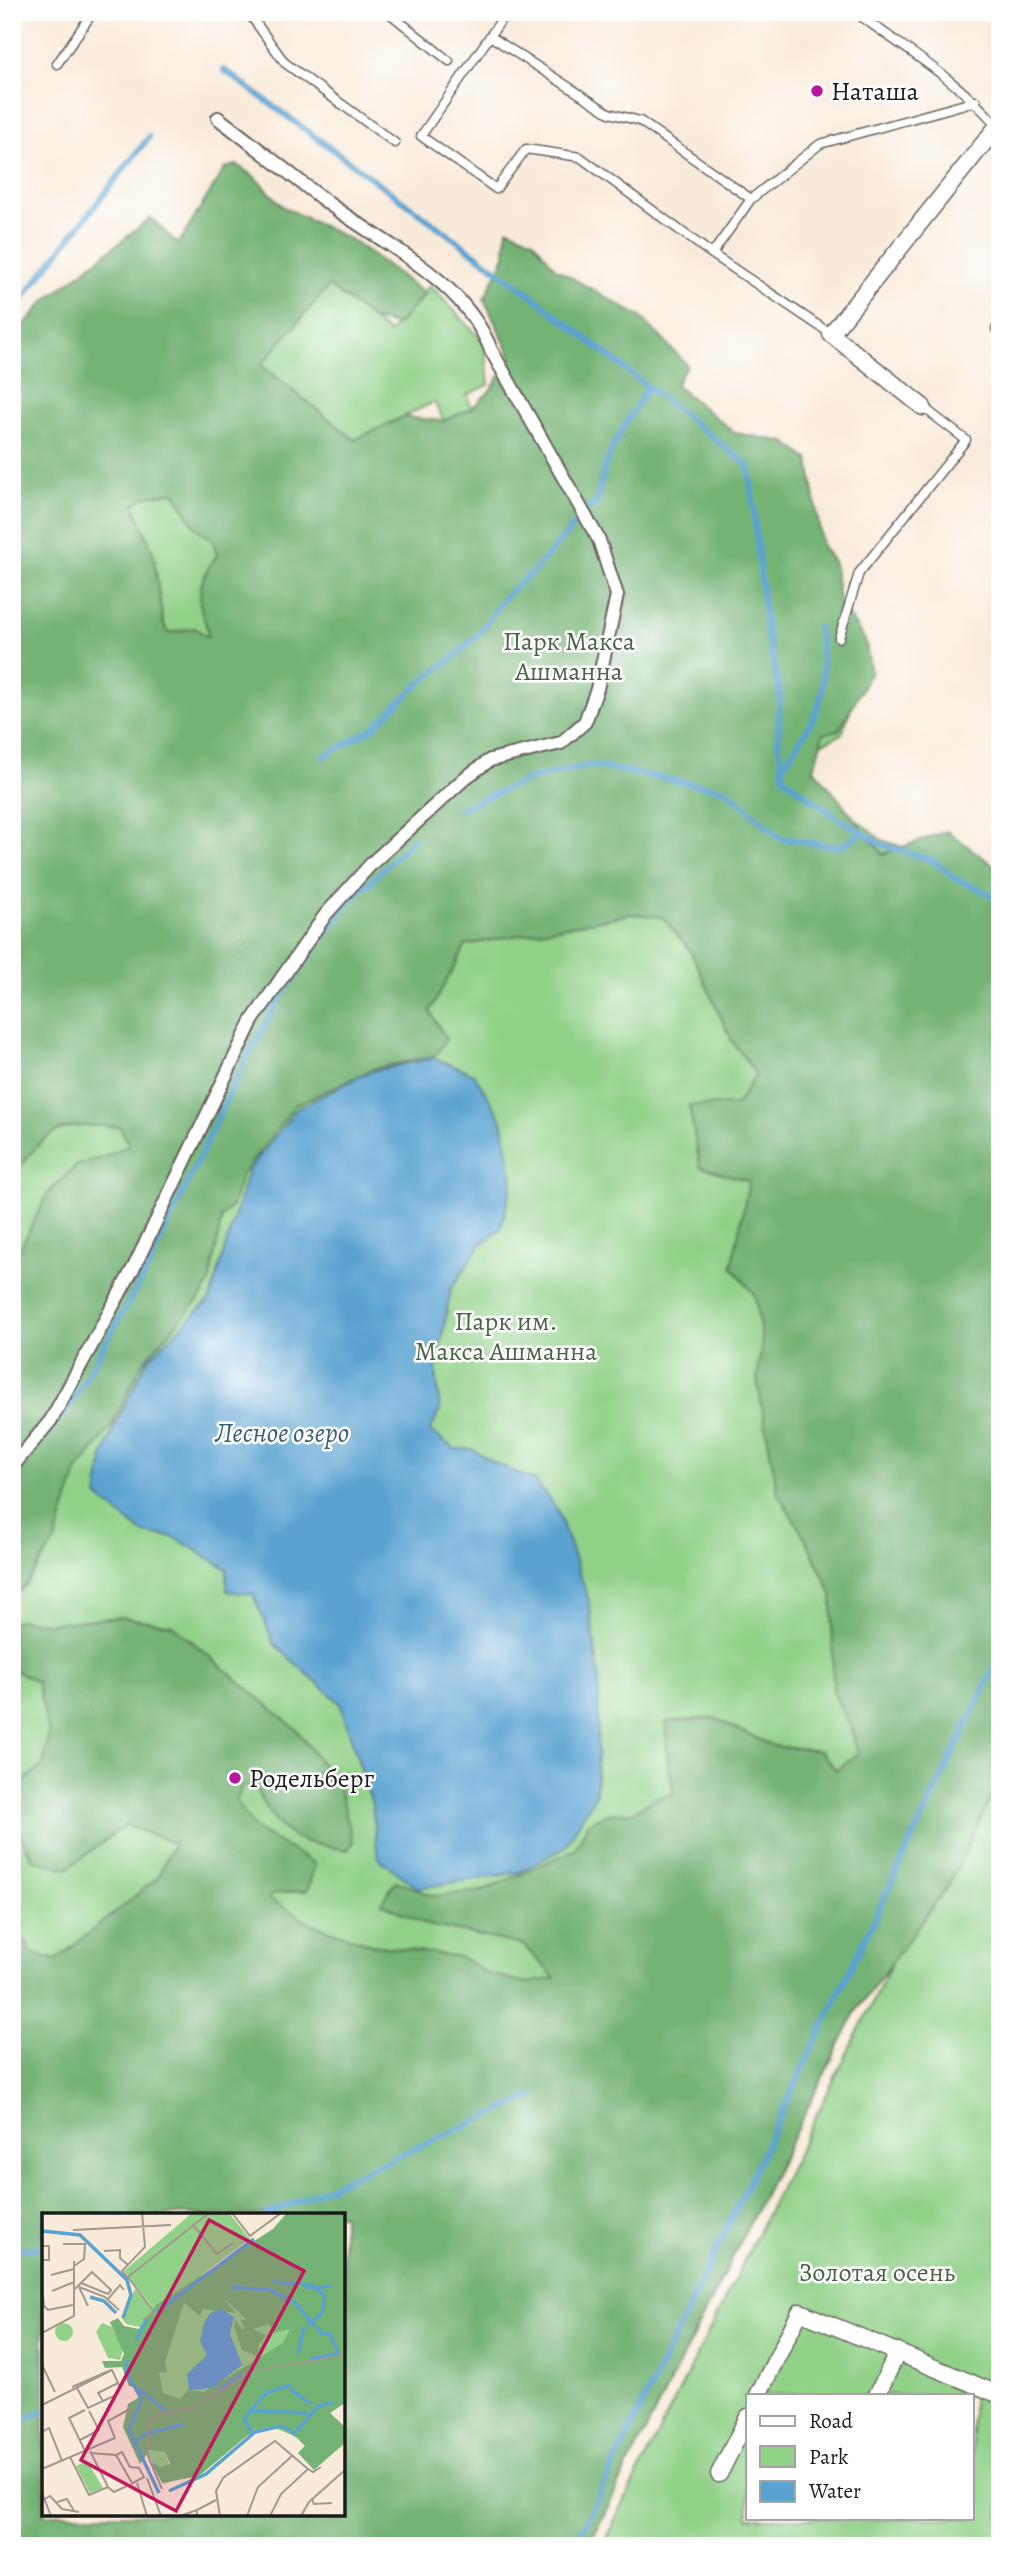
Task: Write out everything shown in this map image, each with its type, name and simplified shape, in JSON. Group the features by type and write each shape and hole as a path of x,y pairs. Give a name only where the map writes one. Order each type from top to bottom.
{"street":[{"path":"12,1467 51,1420 135,1265 252,1021 326,914 372,863 466,778 490,760 561,743 585,722 597,689 617,595 599,540 491,350 482,327 430,272 329,204 218,118"},
{"path":"923,407 831,334 998,125"},
{"path":"759,2394 800,2312 1000,2395"},
{"path":"877,2394 898,2351"},
{"path":"719,2474 746,2421"}],"lane":[{"path":"57,64 93,12"},
{"path":"248,12 285,63 395,143"},
{"path":"388,12 449,61"},
{"path":"855,12 976,101 998,125"},
{"path":"499,23 421,135 496,190 526,149 580,157 712,254 831,334"},
{"path":"490,36 609,113 640,121 751,199"},
{"path":"712,254 751,199 820,144 976,101"},
{"path":"1000,324 996,329 1000,332"},
{"path":"839,638 859,573 966,440 923,407"}],"green space":[{"name":"Парк Макса Ашманна","path":"237,165 256,178 283,207 355,242 423,293 430,285 485,343 489,385 467,395 472,408 444,421 434,402 355,440 261,365 329,285 389,333 396,325 374,320 328,280 207,295 276,438 766,472 797,450 805,470 813,522 858,689 842,734 816,746 808,773 854,818 882,840 960,867 1000,893 1000,2546 602,2546 892,1963 856,2011 825,2070 588,2546 12,2546 12,362 153,288 222,184 225,168"},
{"name":"Парк Макса Ашманна","path":"237,165 256,178 283,207 355,242 425,294 398,325 374,320 329,286 261,365 355,440 403,417 444,421 472,408 489,392 512,358 484,299 505,256 507,228 533,240 555,268 642,318 687,365 675,385 735,433 785,442 809,460 822,546 834,563 839,602 865,640 871,672 839,730 823,734 814,769 883,854 947,831 1000,870 1000,1779 950,1883 856,2011 588,2546 12,2546 12,1919 32,1953 56,1960 157,1878 174,1843 126,1825 67,1869 33,1860 15,1820 15,1798 29,1776 43,1765 49,1733 37,1682 12,1669 12,1624 17,1620 51,1623 121,1617 172,1625 296,1729 339,1787 353,1842 348,1850 313,1844 291,1835 274,1818 255,1788 243,1786 236,1801 254,1828 315,1864 307,1891 274,1893 269,1898 312,1924 373,1945 460,1957 489,1974 527,1983 555,1978 523,1945 428,1925 381,1903 396,1881 433,1896 483,1891 576,1849 588,1823 605,1814 633,1812 656,1798 674,1794 667,1755 666,1722 714,1718 773,1746 820,1751 836,1770 858,1753 850,1726 833,1692 832,1594 805,1538 778,1494 757,1380 762,1340 755,1296 732,1266 749,1181 700,1167 689,1105 736,1105 756,1075 732,1041 690,950 662,917 632,914 466,945 430,1011 446,1039 436,1055 373,1069 295,1105 241,1176 232,1206 222,1216 210,1280 203,1295 143,1362 111,1427 77,1472 55,1541 25,1586 12,1597 12,1265 48,1193 77,1165 107,1156 129,1145 120,1127 82,1126 57,1131 36,1147 12,1177 12,339 45,301 151,218 178,244 225,168","holes":["174,492 196,528 213,540 217,555 205,574 200,594 208,637 195,628 168,633 163,622 153,552 134,505 144,497"]}],"water":[{"name":"Лесное озеро","path":"434,1058 474,1074 502,1120 513,1180 501,1229 481,1244 451,1289 436,1370 440,1410 430,1431 455,1449 473,1449 488,1460 535,1481 557,1509 589,1601 599,1678 596,1794 565,1847 520,1872 418,1888 378,1858 372,1804 340,1703 274,1644 253,1594 227,1591 227,1569 174,1537 143,1533 97,1496 103,1457 114,1427 148,1359 210,1299 248,1171 296,1109 368,1072"}],"waterway":[{"path":"224,70 527,292 749,466 766,629 780,695 778,740 784,778 832,814 885,846 933,860 954,878 988,893 1000,904"},
{"path":"12,312 149,137"},
{"path":"323,757 373,728 423,680 457,655 481,631 506,595 534,571 588,509 598,502 600,484 609,455 647,387"},
{"path":"782,767 820,702 823,671 818,627"},
{"path":"459,809 529,779 591,765 727,790 780,838 840,847 862,832"},
{"path":"64,1415 146,1272 241,1068 281,996 345,907 414,838"},
{"path":"12,1486 19,1481"},
{"path":"575,2546 1000,1655"},
{"path":"270,2213 533,2096"},
{"path":"12,2249 42,2248"},
{"path":"12,2425 42,2412"}],"place":[{"name":"Наташа","path":"817,91"},
{"name":"Родельберг","path":"235,1778"}],"park label":[{"name":"Парк им. Макса Ашманна","path":"506,1336"},
{"name":"Золотая осень","path":"877,2272"}]}
